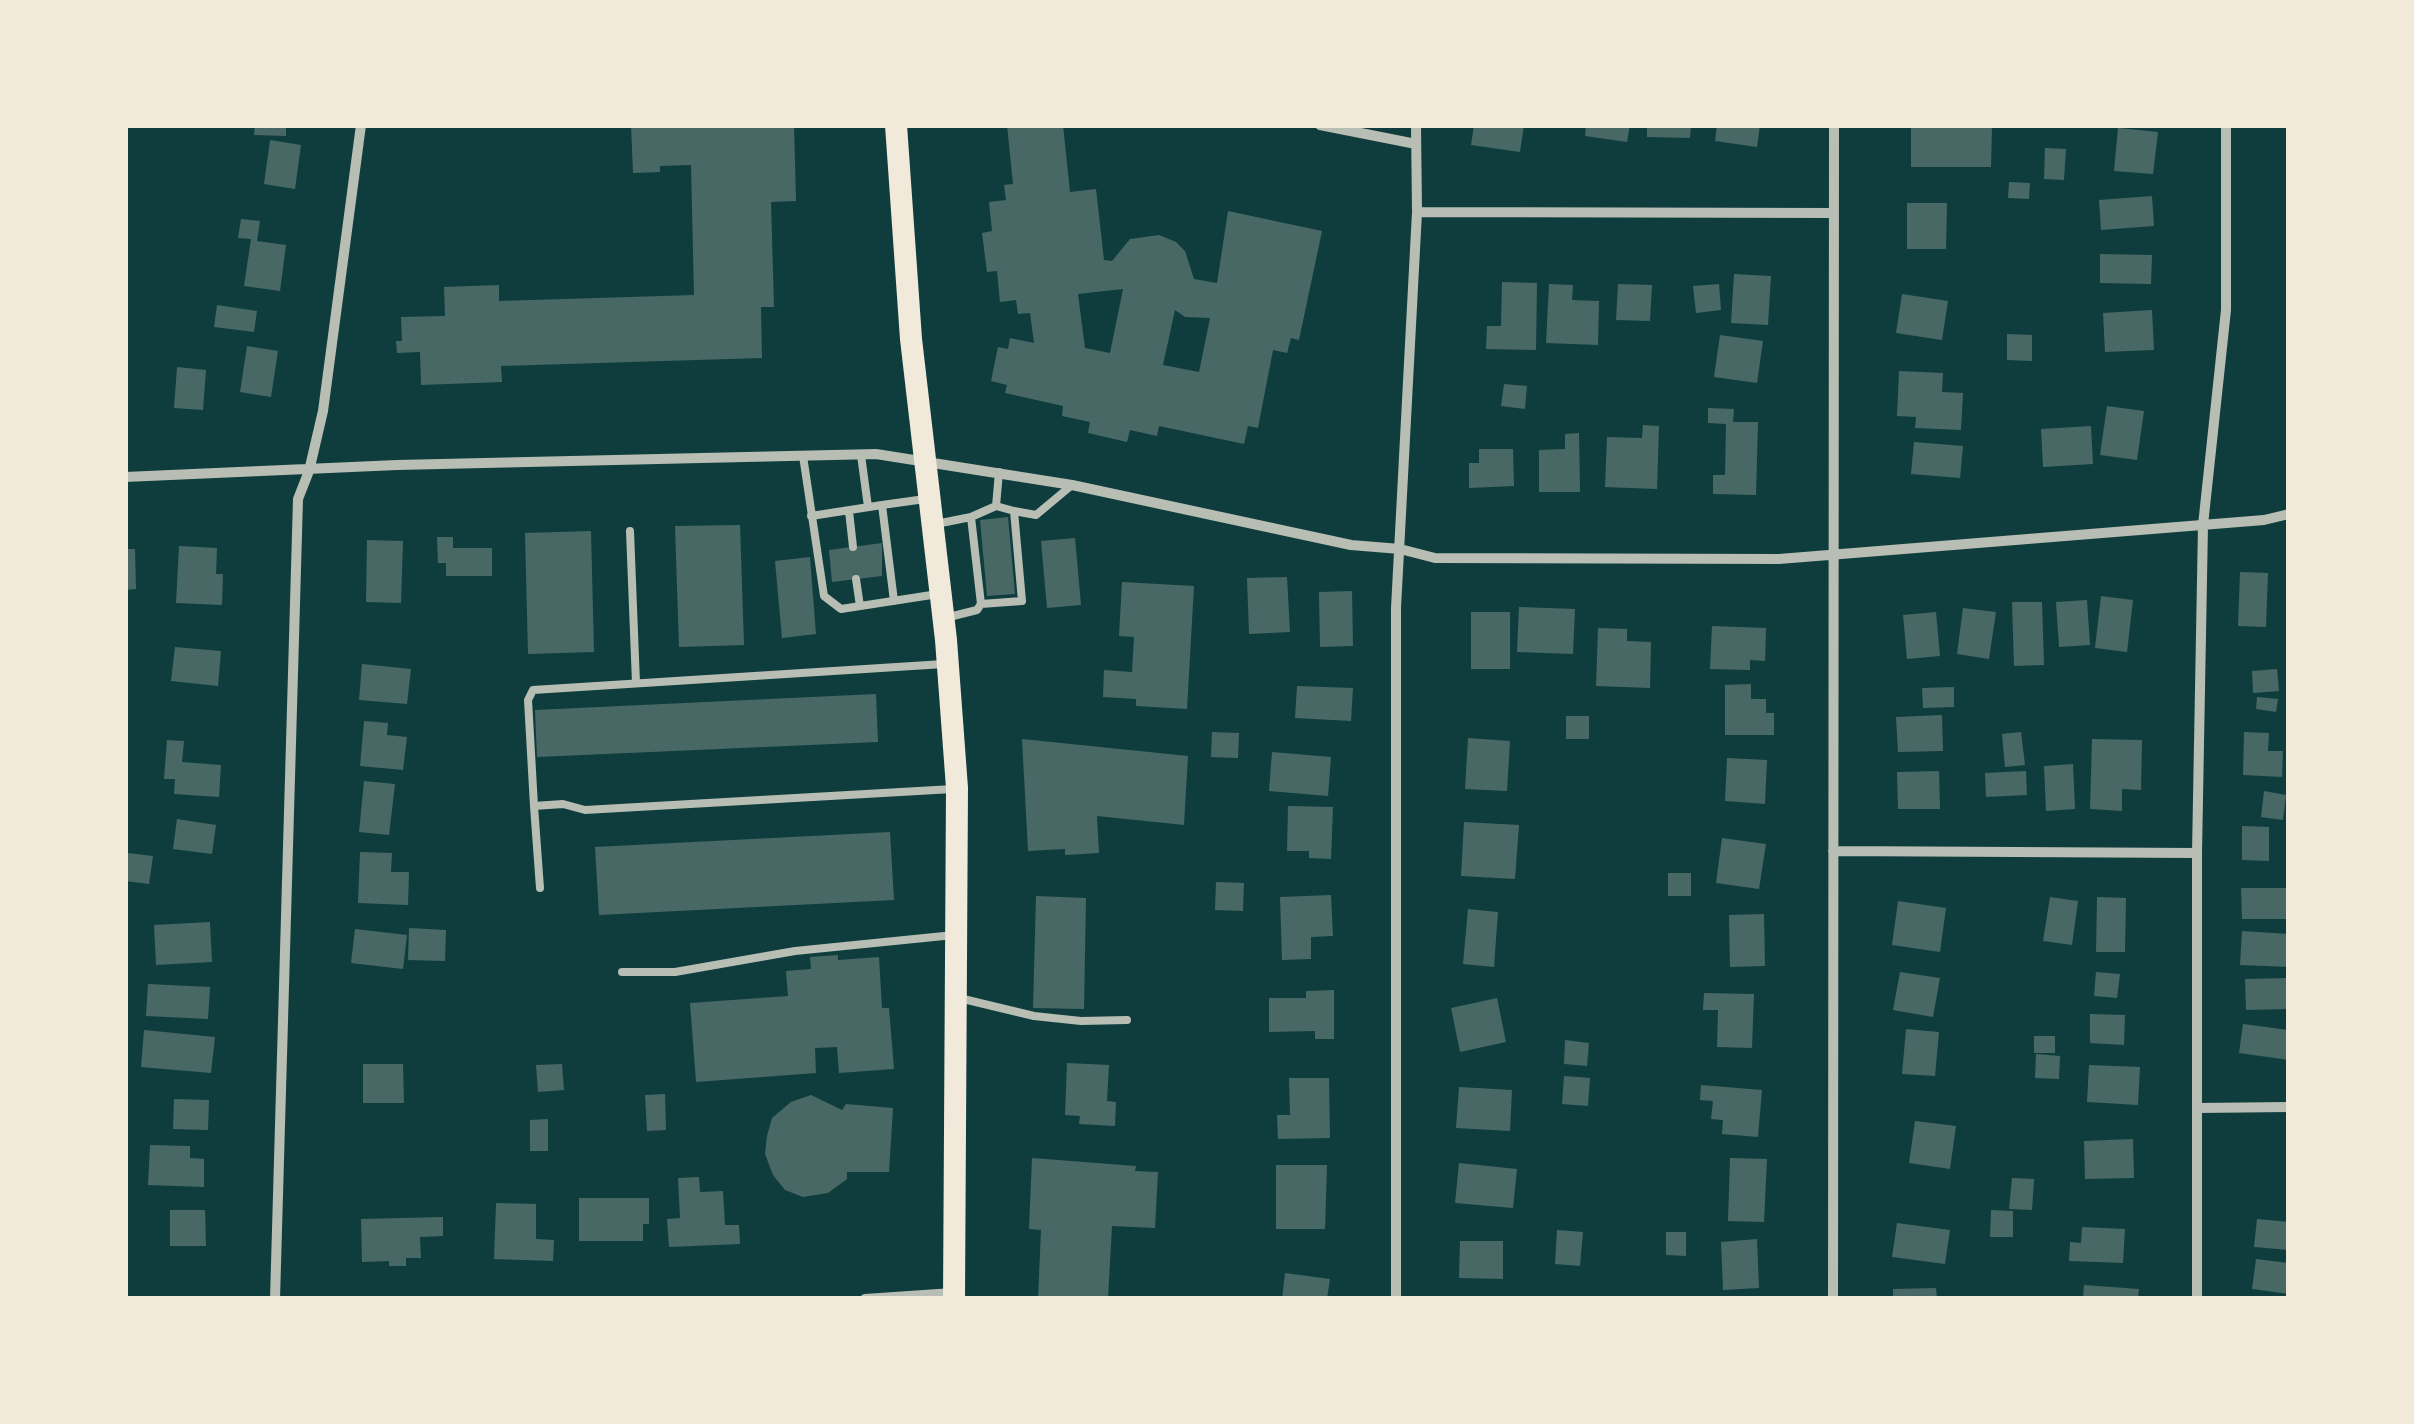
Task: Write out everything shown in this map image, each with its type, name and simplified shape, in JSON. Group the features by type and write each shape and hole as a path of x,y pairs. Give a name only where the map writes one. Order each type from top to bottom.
{"main road":[{"path":"896,125 901,227 944,618 957,788 954,1296"}],"street":[{"path":"275,1299 298,500 309,471 322,411 361,125"},
{"path":"1320,125 1416,144"},
{"path":"1396,1299 1396,608 1417,212 1416,125"},
{"path":"1833,1299 1834,125"},
{"path":"2197,1299 2197,853 2203,525 2226,310 2226,125"},
{"path":"1417,212 1834,213"},
{"path":"125,477 397,465 860,455 926,459 1072,485 1351,545 1400,549 1435,558 1778,560 2264,520 2289,514"},
{"path":"1834,851 2197,853"},
{"path":"2198,1108 2289,1107"},
{"path":"866,1299 954,1296"}],"lane":[{"path":"860,455 868,507"},
{"path":"803,456 824,596 840,608 940,594"},
{"path":"996,506 999,472"},
{"path":"932,525 971,518 996,506 1036,515 1072,485"},
{"path":"811,516 929,498"},
{"path":"882,505 894,601"},
{"path":"848,511 852,547"},
{"path":"981,604 1022,602 1013,537 1014,511"},
{"path":"944,618 977,610 981,604 978,540 971,518"},
{"path":"630,531 636,683"},
{"path":"856,579 860,606"},
{"path":"540,888 528,700 533,690 948,664"},
{"path":"534,806 563,804 585,810 957,788"},
{"path":"622,972 675,972 794,951 958,934"},
{"path":"958,998 1034,1016 1080,1021 1127,1020"}],"building":[{"path":"255,125 286,125 286,136 254,135"},
{"path":"631,125 794,125 796,201 771,202 774,307 761,307 762,358 501,366 502,382 421,385 420,352 397,353 396,341 402,341 401,317 445,316 444,287 499,285 499,301 694,295 691,165 660,166 660,172 633,173"},
{"path":"1007,125 1063,125 1070,192 1096,189 1104,260 1112,261 1130,239 1159,235 1185,251 1194,279 1217,283 1228,211 1322,231 1299,340 1291,338 1287,353 1273,350 1258,428 1248,426 1244,444 1159,426 1157,436 1130,430 1127,442 1088,433 1090,422 1062,416 1063,406 1005,393 1007,385 991,381 998,347 1008,349 1010,338 1034,343 1030,313 1018,314 1016,300 1000,302 997,271 987,272 982,233 992,231 989,202 1006,200 1004,185 1013,184","holes":["1123,289 1110,353 1085,348 1078,294","1175,310 1185,317 1210,318 1199,372 1163,365"]},
{"path":"1474,125 1524,125 1520,152 1471,145"},
{"path":"1586,125 1630,125 1627,142 1585,136"},
{"path":"1647,125 1691,125 1690,138 1647,137"},
{"path":"1717,125 1760,125 1757,147 1715,141"},
{"path":"1911,127 1992,127 1991,167 1911,167"},
{"path":"2118,128 2158,132 2153,174 2114,171"},
{"path":"270,140 301,145 295,189 264,184"},
{"path":"2045,148 2066,149 2064,180 2044,179"},
{"path":"2009,182 2030,183 2029,199 2008,198"},
{"path":"2152,196 2154,226 2101,230 2099,200"},
{"path":"1907,203 1947,203 1946,249 1907,249"},
{"path":"241,219 260,221 257,241 286,245 280,291 244,286 251,239 238,238"},
{"path":"2100,254 2152,255 2151,284 2100,283"},
{"path":"1734,274 1771,276 1768,325 1731,323"},
{"path":"1502,282 1537,283 1536,350 1486,349 1487,326 1501,326"},
{"path":"1549,284 1573,285 1572,300 1599,301 1598,345 1546,343"},
{"path":"1618,284 1652,285 1650,321 1616,320"},
{"path":"1719,284 1721,310 1696,313 1693,286"},
{"path":"1902,294 1948,301 1942,340 1896,333"},
{"path":"217,305 257,311 254,332 214,327"},
{"path":"2152,310 2154,350 2105,352 2103,313"},
{"path":"2007,334 2032,335 2032,361 2007,360"},
{"path":"1720,335 1763,341 1757,383 1714,377"},
{"path":"247,346 278,351 271,397 240,392"},
{"path":"177,367 206,370 203,410 174,408"},
{"path":"1899,371 1943,373 1942,392 1963,393 1961,430 1915,428 1916,417 1897,416"},
{"path":"1504,384 1527,386 1525,409 1501,406"},
{"path":"2107,406 2144,411 2137,460 2100,455"},
{"path":"1708,408 1734,409 1733,422 1758,422 1756,495 1713,494 1713,475 1725,475 1726,424 1708,423"},
{"path":"1643,425 1659,426 1657,489 1605,487 1607,437 1642,438"},
{"path":"2091,426 2093,464 2043,467 2041,429"},
{"path":"1579,433 1580,492 1539,492 1539,450 1565,449 1565,434"},
{"path":"1914,442 1963,446 1960,478 1911,474"},
{"path":"1479,449 1513,449 1514,486 1469,488 1469,463 1479,463"},
{"path":"1008,517 1015,594 987,596 980,520"},
{"path":"740,525 744,645 679,647 675,526"},
{"path":"591,531 594,652 528,654 525,533"},
{"path":"437,537 453,537 453,548 492,548 492,576 446,576 446,563 438,563"},
{"path":"1075,538 1081,605 1047,608 1041,541"},
{"path":"367,540 403,541 401,603 366,602"},
{"path":"882,543 882,576 832,582 829,550"},
{"path":"179,546 217,548 216,574 223,574 222,605 176,603"},
{"path":"125,549 135,549 136,589 125,590"},
{"path":"810,557 816,634 782,638 775,561"},
{"path":"2240,572 2268,573 2266,627 2238,626"},
{"path":"1287,577 1290,632 1249,634 1247,578"},
{"path":"1122,582 1194,586 1187,709 1136,706 1136,699 1103,697 1104,670 1132,672 1134,637 1119,636"},
{"path":"1352,591 1353,646 1320,647 1319,592"},
{"path":"2101,596 2133,600 2127,652 2095,648"},
{"path":"2087,600 2090,645 2059,647 2056,602"},
{"path":"2012,602 2042,602 2044,665 2014,666"},
{"path":"1519,607 1575,609 1573,654 1517,652"},
{"path":"1963,608 1996,612 1989,659 1957,654"},
{"path":"1471,612 1510,612 1510,669 1471,669"},
{"path":"1936,612 1940,656 1907,659 1903,615"},
{"path":"1712,626 1766,628 1765,661 1750,660 1750,670 1710,669"},
{"path":"1598,628 1627,629 1627,641 1651,642 1650,688 1596,686"},
{"path":"175,647 221,651 218,686 171,681"},
{"path":"362,664 411,669 407,704 359,700"},
{"path":"2277,669 2279,691 2253,693 2252,671"},
{"path":"1751,684 1751,699 1766,699 1766,713 1774,713 1774,735 1725,735 1725,685"},
{"path":"1297,686 1353,688 1351,721 1295,718"},
{"path":"1954,687 1954,707 1923,708 1922,688"},
{"path":"876,694 878,742 537,757 535,710"},
{"path":"2257,697 2278,699 2276,712 2256,709"},
{"path":"1942,715 1943,751 1898,752 1896,717"},
{"path":"1566,716 1589,716 1589,739 1566,739"},
{"path":"364,721 388,723 387,735 407,737 403,770 360,766"},
{"path":"1212,732 1239,733 1238,758 1211,757"},
{"path":"2021,732 2025,765 2005,767 2002,734"},
{"path":"2244,732 2269,733 2268,751 2283,751 2282,777 2243,775"},
{"path":"1468,738 1510,741 1507,791 1465,789"},
{"path":"1022,739 1188,756 1184,825 1097,816 1099,853 1065,855 1065,849 1028,851"},
{"path":"2092,739 2142,740 2141,790 2122,789 2122,811 2090,809"},
{"path":"167,740 184,741 182,762 221,765 219,797 174,794 175,779 164,779"},
{"path":"1272,752 1331,757 1328,796 1269,791"},
{"path":"1727,758 1767,760 1765,804 1725,801"},
{"path":"2073,764 2075,809 2046,811 2044,766"},
{"path":"1939,771 1940,809 1898,809 1897,772"},
{"path":"2026,771 2027,795 1986,797 1985,773"},
{"path":"364,781 395,784 389,835 359,832"},
{"path":"2264,791 2286,795 2283,820 2261,817"},
{"path":"1288,806 1333,807 1331,859 1309,858 1309,851 1287,851"},
{"path":"177,819 216,825 212,854 173,849"},
{"path":"1464,822 1519,825 1515,879 1461,876"},
{"path":"2242,826 2269,827 2269,861 2242,860"},
{"path":"890,832 894,900 599,915 595,847"},
{"path":"1722,838 1766,844 1759,889 1716,883"},
{"path":"360,852 392,853 391,872 409,872 408,905 358,903"},
{"path":"128,853 153,856 149,884 125,881"},
{"path":"1668,873 1691,873 1691,896 1668,896"},
{"path":"1216,882 1244,883 1243,911 1215,910"},
{"path":"2241,888 2289,888 2289,919 2242,919"},
{"path":"1331,895 1333,936 1311,937 1311,959 1282,960 1280,897"},
{"path":"1036,896 1086,898 1084,1009 1033,1008"},
{"path":"2050,897 2078,901 2072,945 2043,941"},
{"path":"2097,897 2126,898 2125,952 2096,952"},
{"path":"1898,901 1946,908 1940,952 1892,945"},
{"path":"1468,909 1498,912 1494,967 1463,964"},
{"path":"1764,914 1765,966 1730,967 1729,915"},
{"path":"210,922 212,962 156,965 154,925"},
{"path":"409,928 446,930 445,961 408,960"},
{"path":"355,929 407,935 403,969 351,963"},
{"path":"2242,931 2289,934 2289,967 2240,965"},
{"path":"838,955 838,960 879,957 882,1008 889,1008 894,1069 839,1073 837,1047 815,1048 816,1073 696,1082 690,1003 788,996 786,971 811,969 810,957"},
{"path":"1900,972 1940,978 1933,1017 1893,1010"},
{"path":"2096,972 2120,974 2117,998 2094,996"},
{"path":"2289,978 2289,1009 2246,1010 2245,979"},
{"path":"148,984 210,987 208,1019 146,1016"},
{"path":"1334,990 1334,1039 1315,1039 1315,1031 1269,1032 1269,998 1306,998 1306,991"},
{"path":"1704,993 1754,994 1752,1048 1717,1047 1718,1010 1703,1010"},
{"path":"1497,998 1506,1042 1460,1052 1451,1008"},
{"path":"2090,1014 2125,1015 2124,1045 2090,1043"},
{"path":"2243,1024 2289,1030 2289,1060 2239,1053"},
{"path":"1906,1029 1939,1032 1935,1076 1902,1074"},
{"path":"144,1030 215,1037 211,1073 141,1067"},
{"path":"2034,1036 2055,1036 2055,1053 2034,1053"},
{"path":"1565,1040 1589,1043 1587,1066 1564,1064"},
{"path":"2036,1054 2060,1056 2059,1079 2035,1078"},
{"path":"1067,1063 1109,1065 1107,1101 1116,1102 1115,1126 1079,1124 1080,1116 1065,1115"},
{"path":"363,1064 403,1064 404,1103 363,1103"},
{"path":"562,1064 564,1090 538,1092 536,1065"},
{"path":"2089,1065 2140,1067 2138,1105 2087,1102"},
{"path":"1564,1076 1590,1078 1588,1106 1562,1104"},
{"path":"1289,1078 1329,1078 1330,1138 1278,1139 1277,1115 1290,1115"},
{"path":"1701,1085 1762,1090 1758,1137 1722,1134 1723,1120 1711,1119 1713,1101 1700,1100"},
{"path":"1459,1087 1512,1090 1510,1131 1456,1128"},
{"path":"665,1094 666,1130 647,1131 645,1095"},
{"path":"811,1095 842,1110 846,1104 893,1108 889,1172 847,1172 847,1179 828,1193 803,1197 785,1190 773,1175 765,1154 767,1136 772,1118 791,1102"},
{"path":"174,1099 209,1100 208,1130 173,1129"},
{"path":"548,1119 548,1151 530,1151 530,1120"},
{"path":"1915,1121 1956,1126 1950,1169 1909,1163"},
{"path":"2133,1139 2134,1178 2085,1179 2084,1141"},
{"path":"150,1145 190,1146 190,1158 204,1159 204,1187 148,1185"},
{"path":"1032,1158 1136,1166 1135,1171 1158,1172 1155,1228 1112,1226 1108,1299 1038,1299 1041,1230 1029,1229"},
{"path":"1730,1158 1767,1159 1764,1222 1728,1221"},
{"path":"1459,1163 1517,1169 1513,1208 1455,1203"},
{"path":"1276,1165 1327,1165 1325,1229 1276,1229"},
{"path":"699,1177 700,1192 723,1191 725,1225 739,1225 740,1244 669,1247 667,1219 680,1218 678,1178"},
{"path":"2012,1178 2034,1179 2032,1210 2009,1209"},
{"path":"579,1198 649,1198 649,1224 643,1224 643,1241 579,1241"},
{"path":"496,1203 536,1204 536,1239 554,1240 553,1261 494,1259"},
{"path":"170,1210 205,1210 206,1246 170,1246"},
{"path":"1991,1210 2013,1211 2013,1237 1990,1237"},
{"path":"443,1217 443,1236 420,1237 421,1258 406,1258 406,1266 389,1266 389,1261 362,1262 361,1219"},
{"path":"2257,1219 2289,1222 2289,1250 2254,1247"},
{"path":"1897,1223 1950,1230 1945,1264 1892,1257"},
{"path":"2082,1227 2125,1229 2123,1263 2069,1261 2070,1242 2081,1243"},
{"path":"1557,1230 1583,1232 1580,1266 1555,1264"},
{"path":"1666,1232 1686,1232 1686,1256 1666,1255"},
{"path":"1757,1239 1759,1288 1723,1290 1721,1242"},
{"path":"1460,1241 1503,1241 1503,1279 1459,1278"},
{"path":"2256,1259 2289,1263 2289,1294 2252,1289"},
{"path":"1285,1273 1330,1279 1327,1299 1282,1299"},
{"path":"2084,1285 2139,1289 2138,1299 2083,1299"},
{"path":"1936,1288 1937,1299 1893,1299 1893,1289"}]}
